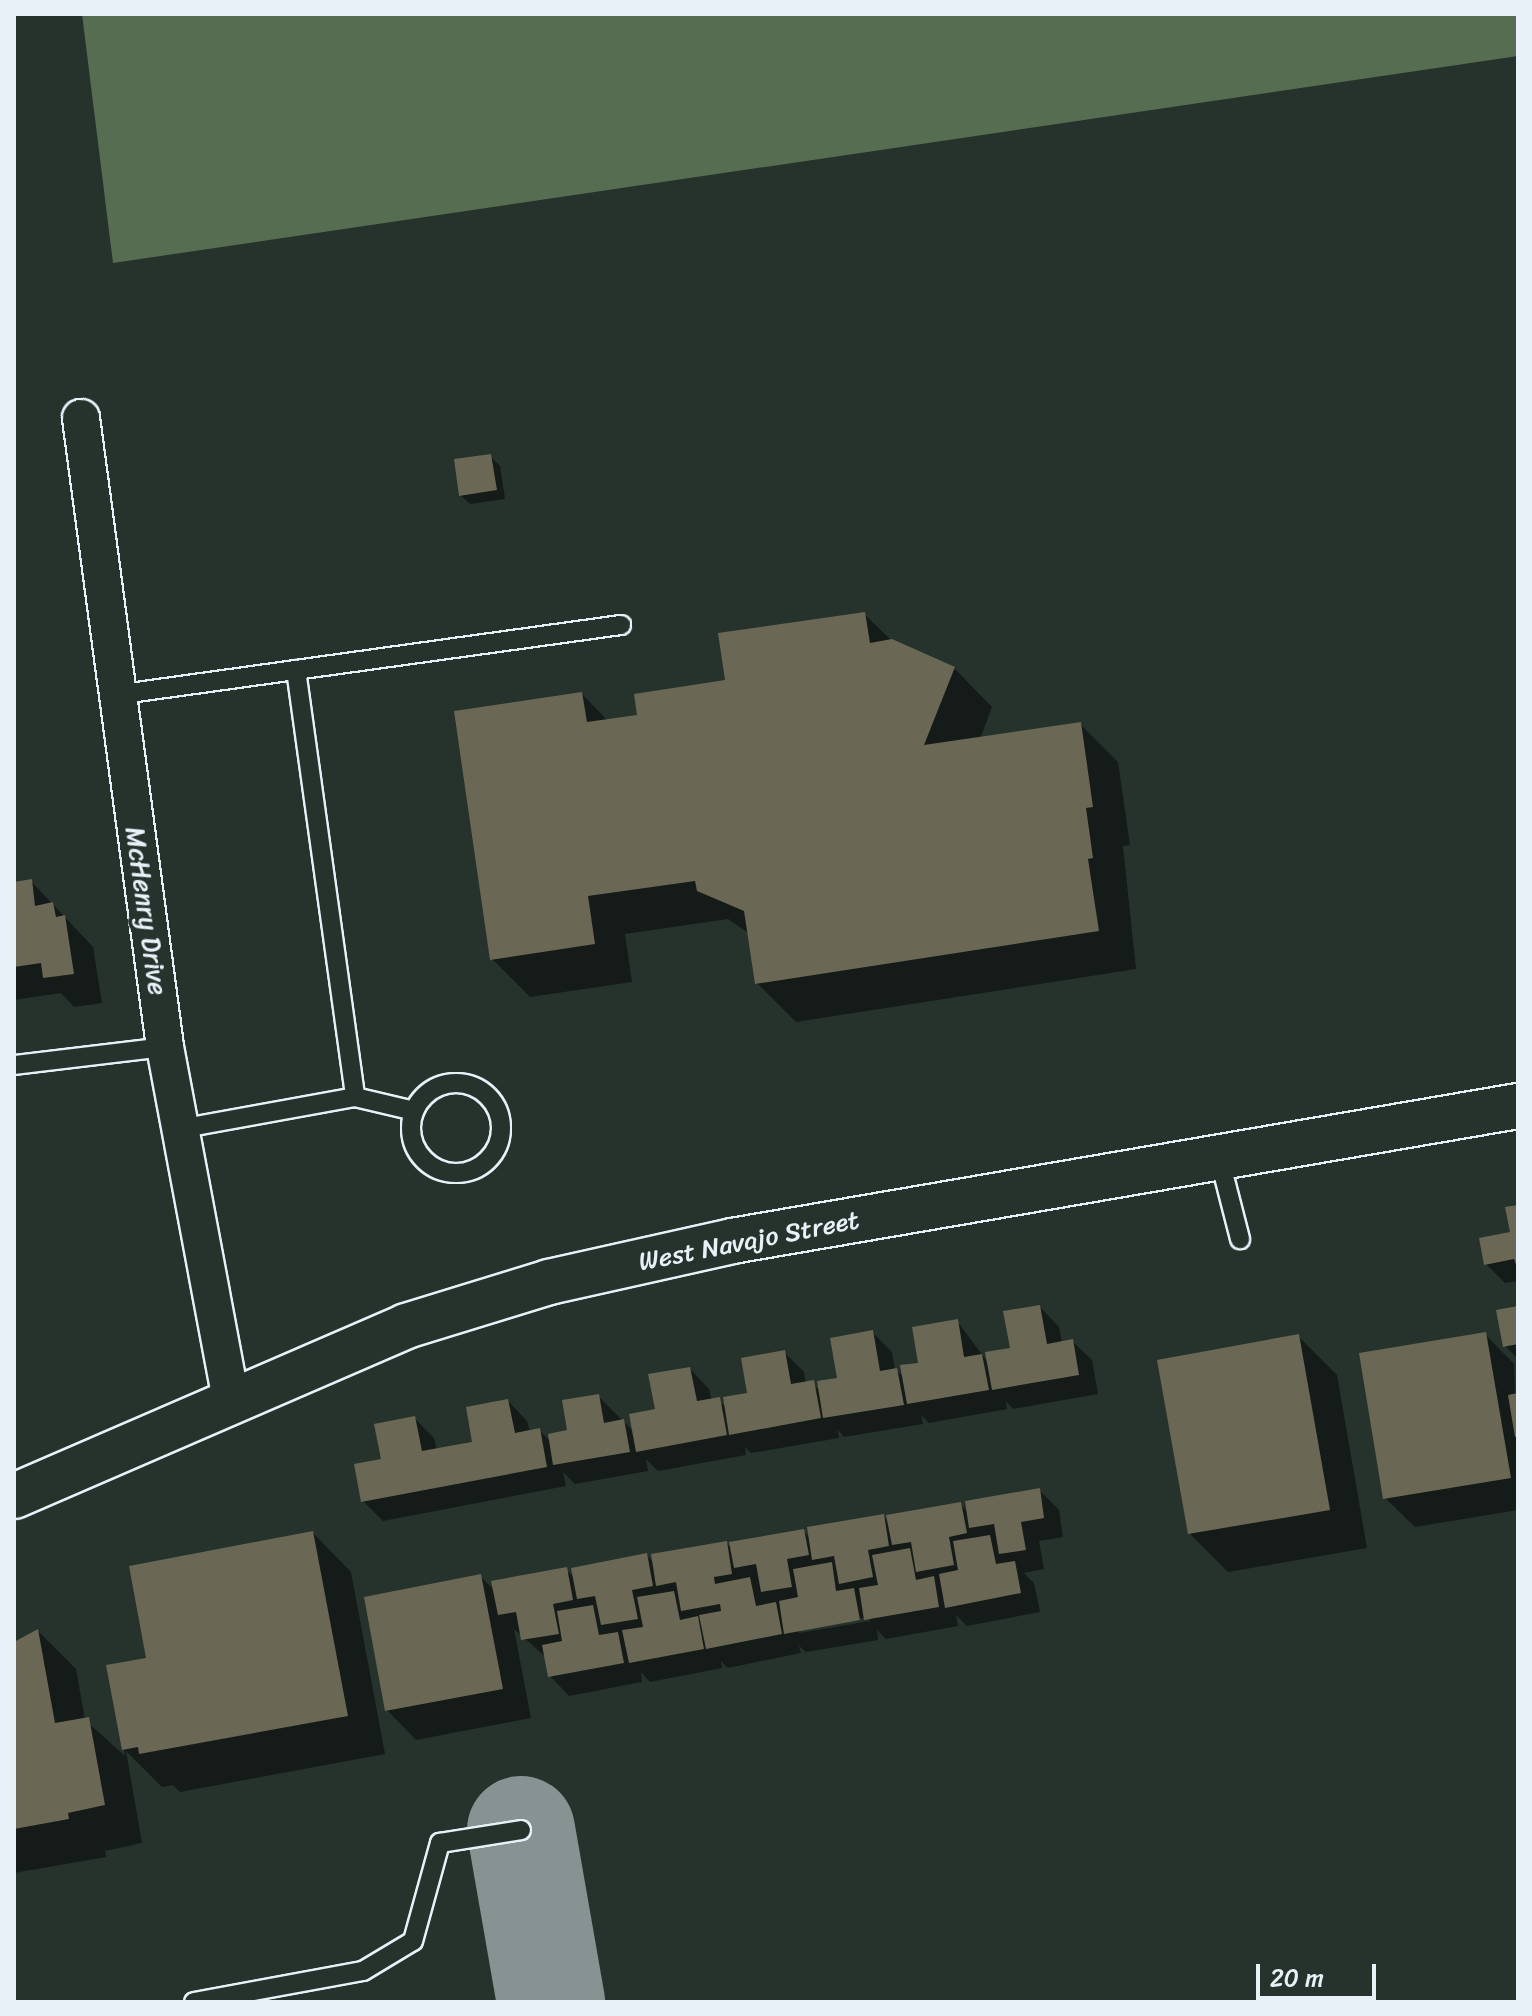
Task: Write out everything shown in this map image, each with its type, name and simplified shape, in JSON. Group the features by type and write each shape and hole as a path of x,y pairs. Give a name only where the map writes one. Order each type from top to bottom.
{"street":[{"name":"McHenry Drive","path":"81,418 115,695 165,1047 231,1400"},
{"name":"West Navajo Street","path":"14,1496 406,1326 549,1282 732,1241 1518,1106"}],"lane":[{"path":"115,695 621,625"},
{"path":"296,670 355,1097"},
{"path":"14,1065 165,1047"},
{"path":"459,1082 479,1088 493,1101 502,1120 500,1140 490,1159 473,1170 453,1174 433,1168 418,1154 410,1136 414,1111 438,1085 459,1082"},
{"path":"179,1129 355,1097 414,1111"},
{"path":"1219,1157 1240,1239"},
{"path":"194,2002 363,1971 413,1941 440,1843 521,1830"}],"green space":[{"path":"82,14 1518,14 1518,56 113,263"}],"building":[{"path":"491,454 497,490 459,496 454,459"},
{"path":"865,612 870,643 892,639 955,667 924,745 1081,722 1093,807 1086,808 1093,858 1088,859 1099,931 755,984 744,911 697,891 695,881 588,896 595,944 490,960 454,711 582,692 587,722 637,715 634,694 725,680 718,633"},
{"path":"32,879 35,906 53,902 56,917 65,915 74,974 43,978 41,963 14,967 14,882"},
{"path":"1518,1205 1518,1270 1514,1259 1484,1265 1479,1238 1510,1232 1505,1207"},
{"path":"1040,1305 1047,1344 1073,1339 1079,1375 992,1390 985,1352 1010,1348 1003,1311"},
{"path":"1518,1306 1518,1344 1503,1347 1496,1310"},
{"path":"958,1319 964,1357 982,1354 989,1390 907,1404 900,1365 918,1363 912,1327"},
{"path":"873,1330 880,1371 897,1368 904,1405 823,1418 817,1381 837,1378 830,1338"},
{"path":"1486,1332 1511,1478 1383,1499 1359,1353"},
{"path":"1299,1334 1330,1510 1188,1534 1157,1360"},
{"path":"785,1350 791,1384 814,1380 821,1418 729,1435 723,1397 747,1393 741,1358"},
{"path":"690,1367 697,1401 720,1397 727,1435 636,1452 629,1414 655,1409 648,1374"},
{"path":"1518,1393 1518,1436 1515,1437 1508,1395"},
{"path":"599,1394 604,1423 624,1419 630,1452 553,1465 548,1434 567,1430 562,1400"},
{"path":"508,1399 515,1433 540,1428 547,1467 361,1502 354,1464 381,1459 374,1424 415,1416 422,1451 472,1442 466,1407"},
{"path":"1040,1488 1044,1518 1021,1522 1026,1550 999,1554 994,1524 969,1528 965,1501"},
{"path":"961,1502 967,1533 949,1537 954,1565 916,1572 911,1542 892,1545 886,1515"},
{"path":"884,1514 889,1546 868,1550 873,1577 839,1584 834,1556 812,1560 807,1527"},
{"path":"804,1529 809,1555 787,1559 792,1587 761,1592 756,1564 734,1568 729,1542"},
{"path":"313,1531 348,1716 139,1754 138,1747 122,1750 106,1665 146,1658 129,1566"},
{"path":"990,1535 996,1564 1015,1561 1021,1593 945,1608 939,1574 958,1570 953,1541"},
{"path":"727,1541 732,1574 714,1577 715,1584 750,1577 756,1606 776,1602 782,1634 706,1649 699,1615 721,1611 720,1604 681,1611 676,1582 656,1586 651,1554"},
{"path":"910,1548 916,1580 934,1576 939,1607 864,1620 859,1588 878,1585 872,1555"},
{"path":"647,1553 653,1586 632,1590 638,1619 601,1625 595,1596 577,1599 571,1568"},
{"path":"832,1562 836,1591 854,1588 860,1620 784,1634 779,1601 798,1597 793,1569"},
{"path":"567,1567 573,1600 553,1604 559,1634 521,1640 516,1612 498,1615 491,1581"},
{"path":"481,1574 503,1689 385,1711 364,1597"},
{"path":"674,1591 680,1620 698,1616 704,1649 629,1663 622,1630 643,1627 637,1597"},
{"path":"593,1605 599,1635 618,1632 624,1663 548,1677 542,1645 562,1641 557,1611"},
{"path":"38,1629 55,1723 89,1717 105,1805 68,1813 69,1819 14,1829 14,1642"}],"taxiway":[{"path":"521,1830 551,2002"}]}
